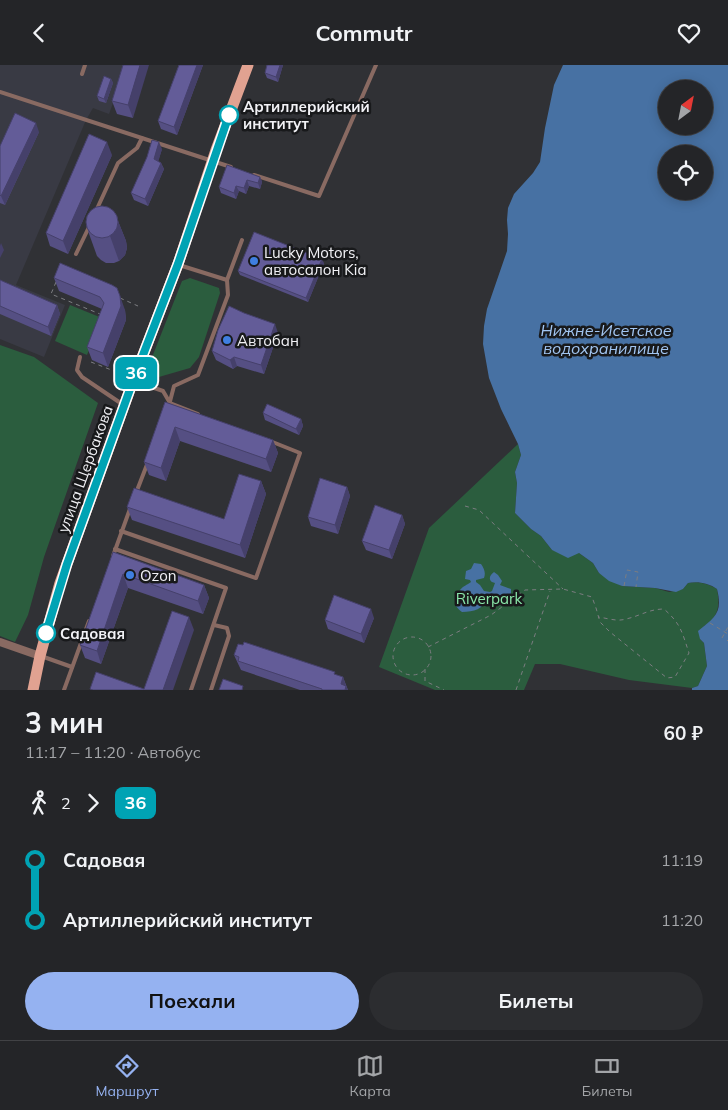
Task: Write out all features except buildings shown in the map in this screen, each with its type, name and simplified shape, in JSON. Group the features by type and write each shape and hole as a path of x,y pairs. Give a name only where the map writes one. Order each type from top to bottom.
{"main road":[{"name":"улица Щербакова","path":"33,690 40,656 60,583 124,405 178,264 212,161 248,65"}],"street":[{"path":"0,642 40,656"}],"lane":[{"path":"82,74 85,65"},
{"path":"248,173 320,196 376,65"},
{"path":"0,92 239,170"},
{"path":"95,213 118,163 137,148 142,138"},
{"path":"76,254 91,221"},
{"path":"166,412 174,386 198,375 228,295 227,280 242,240"},
{"path":"178,264 227,280"},
{"path":"80,357 77,369 82,377 124,405"},
{"path":"133,381 164,391 170,403 207,417"},
{"path":"121,531 256,578 300,453 263,439"},
{"path":"135,494 149,458"},
{"path":"112,559 132,503"},
{"path":"115,549 226,588 191,690"},
{"path":"64,690 92,613"},
{"path":"211,690 229,636 227,628 214,625"},
{"path":"40,656 72,667"}],"path":[{"path":"57,279 51,294 105,316"},
{"path":"121,298 138,306"},
{"path":"91,363 114,371"},
{"path":"465,506 479,510 563,589"},
{"path":"624,586 627,570 638,572 636,587"},
{"path":"428,647 491,615 525,590 563,589 592,597 596,608 598,617 600,622 668,678 675,677 689,653 681,629 675,619 664,609 654,609 625,620 598,617"},
{"path":"516,690 550,590"},
{"path":"710,623 728,634"},
{"path":"722,638 728,627"},
{"path":"408,638 416,638 423,641 428,647 430,663 419,674 404,674 397,669 393,662 395,647 401,641 408,638"},
{"path":"426,669 425,681 444,690"}],"shaded area":[{"path":"0,65 127,65 109,114 93,108 86,120 16,285 65,305 44,357 0,339"}],"green space":[{"path":"190,278 219,288 220,293 199,357 190,368 152,379 148,375 149,365 182,281"},
{"path":"70,305 102,318 87,355 55,341"},
{"path":"0,345 34,357 98,403 44,557 28,615 15,642 0,636"},
{"name":"Riverpark","path":"518,444 521,455 515,472 517,483 515,513 541,536 552,550 579,553 593,563 599,573 622,586 655,588 669,592 683,589 688,583 695,582 707,584 717,589 717,610 713,619 704,626 700,639 704,643 707,666 698,686 692,688 629,680 560,664 535,664 524,690 435,690 379,667 429,528"}],"water":[{"name":"Нижне-Исетское водохранилище","path":"563,65 728,65 728,690 692,690 692,688 698,686 707,666 704,643 700,639 698,631 716,614 719,604 717,589 707,584 695,582 688,583 683,589 676,592 655,588 622,586 609,581 599,573 593,563 579,553 568,558 552,550 541,536 515,513 517,483 515,472 521,455 489,378 483,344 484,326 487,309 507,251 508,208 514,194 533,173 540,162 554,85"},
{"path":"474,563 481,564 484,569 484,578 476,580 476,582 484,591 492,591 495,583 490,578 494,572 502,581 500,585 511,589 511,595 502,599 488,598 484,605 478,609 462,612 457,607 456,602 462,593 460,590 471,582 465,579 466,571 471,569"}],"bus line":[{"name":"36","path":"46,633 60,583 106,453 178,264 229,115"}],"place":[{"name":"Артиллерийский институт","path":"229,115"},
{"name":"Lucky Motors, автосалон Kia","path":"254,261"},
{"name":"Автобан","path":"227,340"},
{"name":"Ozon","path":"130,575"},
{"name":"Садовая","path":"46,633"}]}
